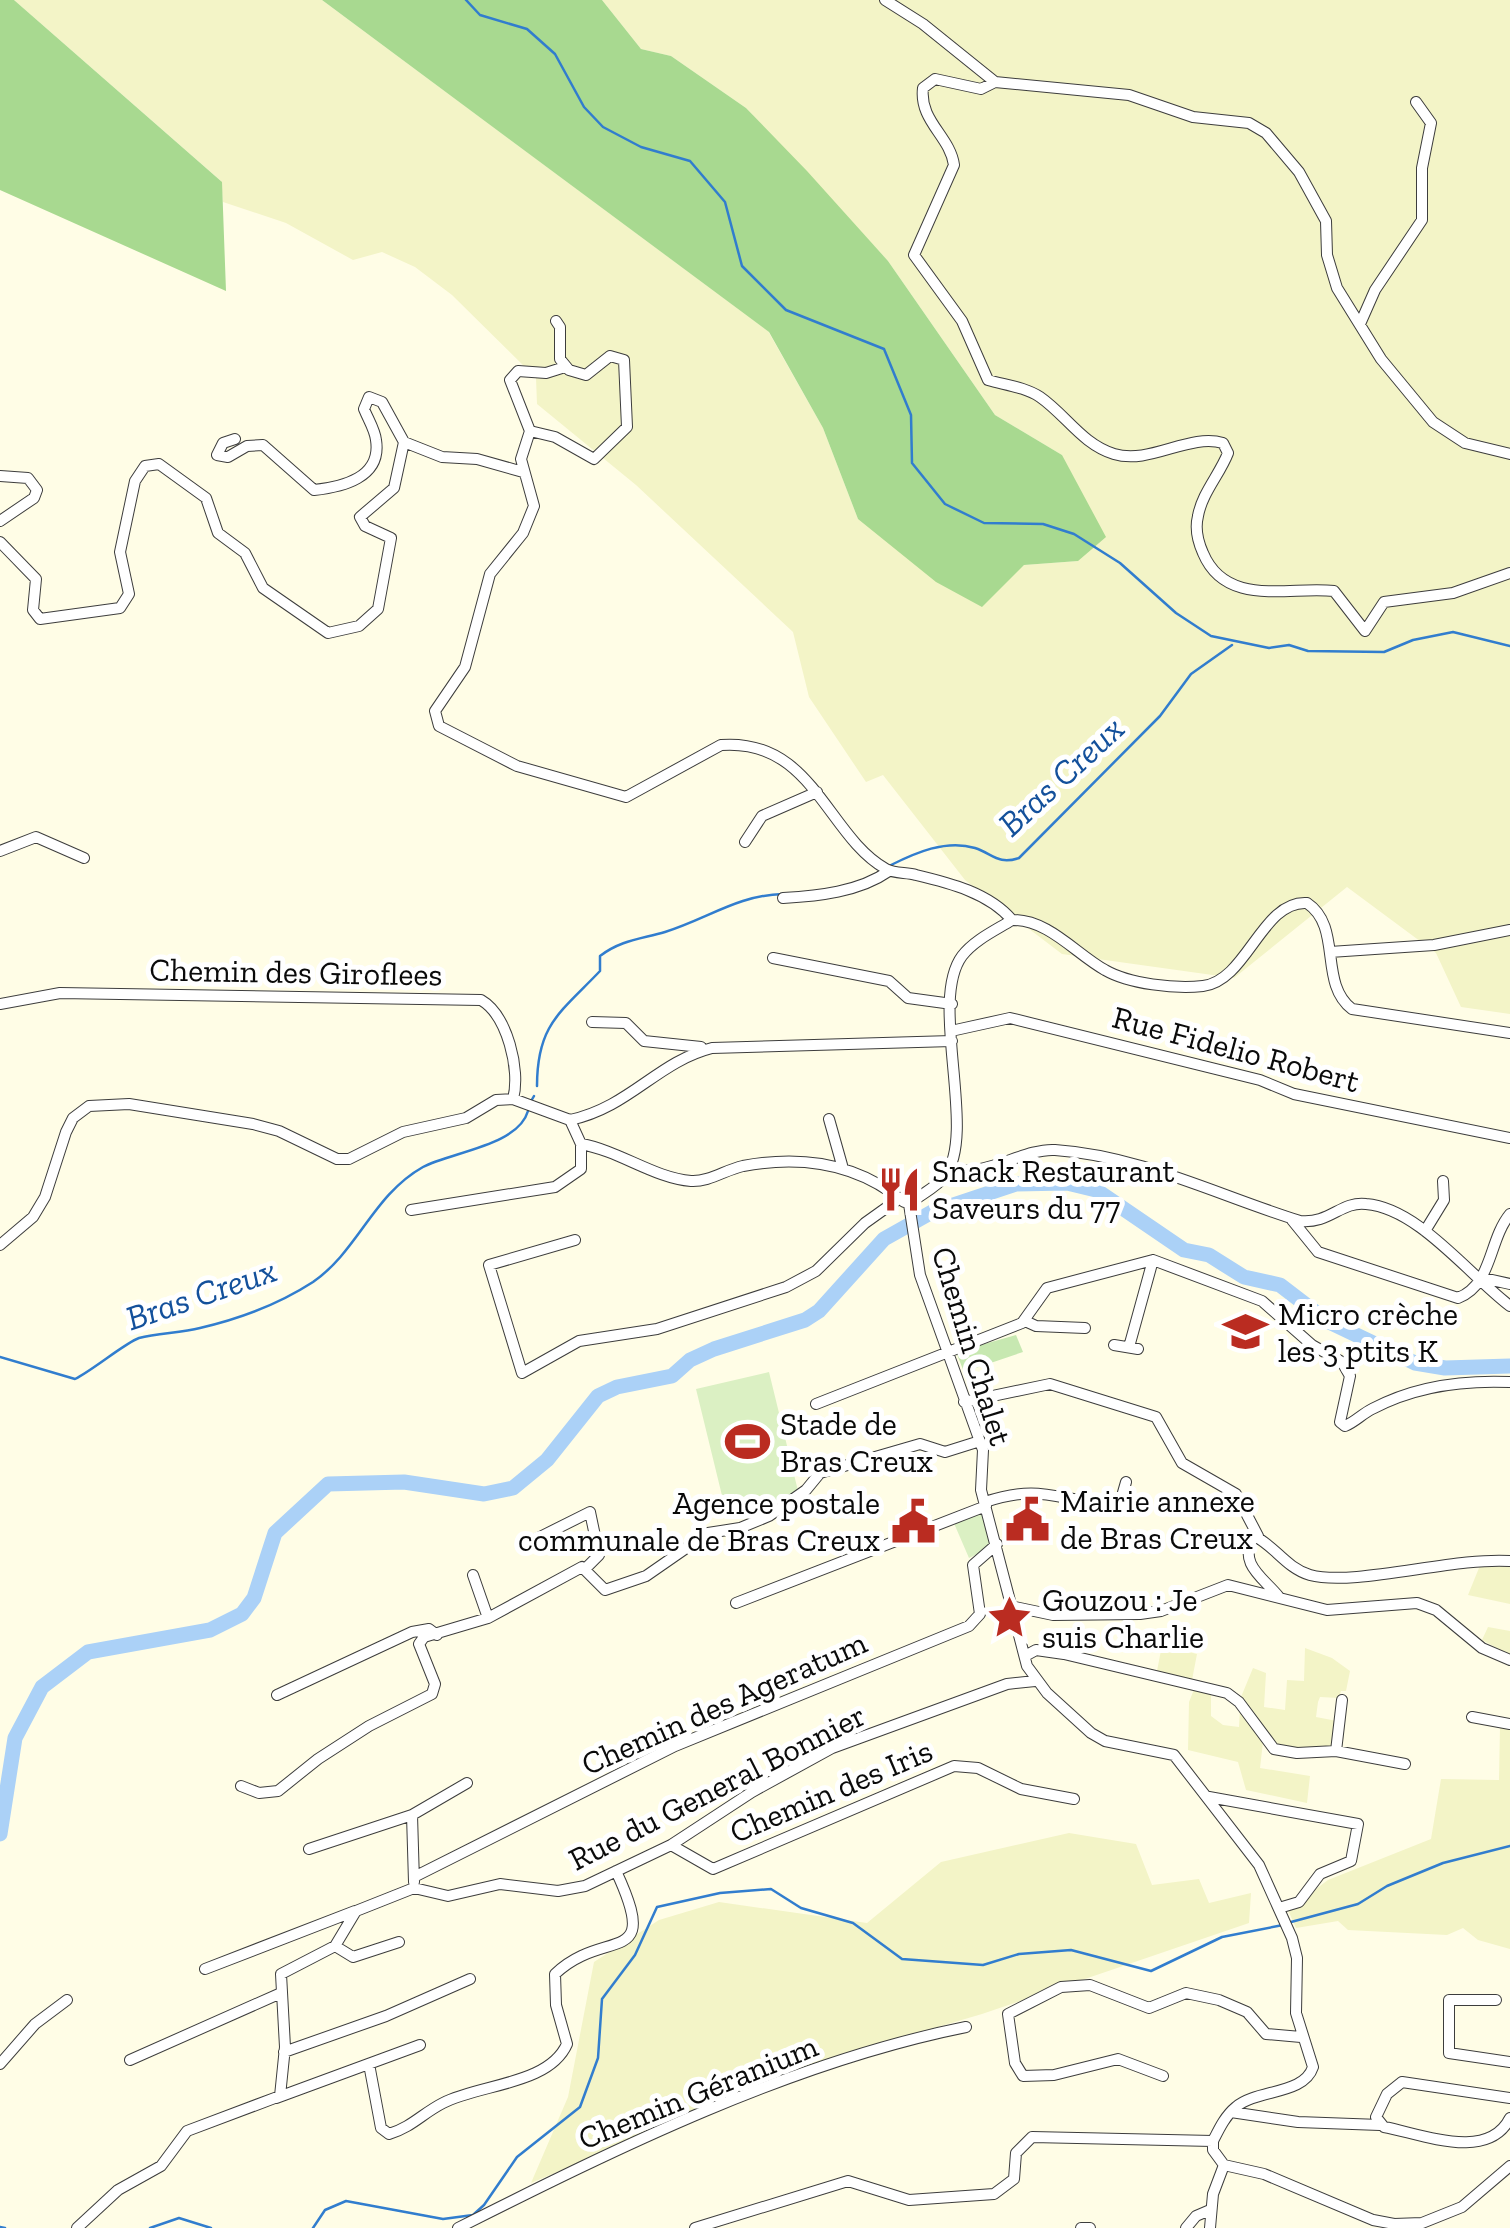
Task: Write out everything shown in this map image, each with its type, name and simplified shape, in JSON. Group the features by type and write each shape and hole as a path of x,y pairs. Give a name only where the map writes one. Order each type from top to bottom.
{"street":[{"path":"885,0 923,24 996,82"},
{"path":"1510,454 1465,443 1432,422 1381,359 1336,288 1328,255 1326,221 1298,172 1266,133 1249,123 1193,116 1128,94 996,82 981,89 935,80 923,88 927,115 948,144 954,165 914,254 962,322 988,380 1030,391 1095,446 1118,456 1207,442 1223,444 1228,453 1198,512 1197,525 1204,558 1235,586 1260,593 1334,592 1365,632 1384,602 1454,592 1510,573"},
{"path":"1360,324 1374,290 1422,220 1422,168 1431,123 1416,102"},
{"path":"556,321 560,327 560,359 565,367"},
{"path":"530,430 555,436 594,459 627,427 624,360 615,354 586,374 565,367 546,374 518,371 510,380 530,430 521,453 534,506 523,534 490,574 465,666 434,715 443,729 518,766 561,775 617,796 636,795 708,750 734,744 768,754 798,772 860,846 889,871 980,894 1012,920 1051,933 1104,970 1130,980 1210,984 1297,903 1308,903 1318,911 1330,952 1334,988 1352,1009 1510,1033"},
{"path":"235,439 223,443 216,455 228,458 247,446 263,445 314,490 350,483 366,473 376,446 364,410 370,396 382,402 404,442 442,458 469,458 523,472"},
{"path":"0,542 33,574 37,586 34,610 44,620 120,608 129,594 120,558 135,482 145,466 159,464 206,498 218,533 245,553 263,588 283,606 328,633 359,626 378,609 392,538 364,526 360,517 394,488 404,442"},
{"path":"0,476 28,478 37,490 34,498 0,521"},
{"path":"745,842 762,816 817,792"},
{"path":"0,851 36,837 84,858"},
{"path":"783,898 832,893 875,881 889,871"},
{"path":"575,1240 489,1265 522,1373 579,1341 656,1329 786,1287 816,1271 865,1223 906,1204 944,1177 954,1135 952,1004 963,954 1012,920"},
{"path":"1330,952 1434,945 1510,930"},
{"path":"773,958 888,981 908,998 952,1004"},
{"name":"Chemin des Giroflees","path":"0,1004 60,993 481,1000 494,1007 501,1022 518,1100"},
{"name":"Rue Fidelio Robert","path":"592,1022 626,1023 647,1042 712,1048 952,1036 1010,1018 1260,1080 1294,1094 1510,1138"},
{"path":"0,1245 34,1217 46,1197 72,1118 89,1106 129,1104 253,1124 279,1131 337,1159 349,1159 403,1132 466,1118 496,1100 518,1100 570,1120 610,1109 678,1061 712,1048"},
{"path":"829,1119 842,1165"},
{"path":"412,1210 561,1185 581,1170 581,1144 570,1120"},
{"path":"581,1144 614,1150 656,1172 686,1180 781,1161 842,1165 906,1204"},
{"path":"949,1168 967,1170 1054,1150 1168,1173 1292,1219 1322,1222 1350,1205 1364,1204 1402,1213 1510,1306"},
{"path":"1425,1231 1444,1200 1442,1181"},
{"name":"Chemin Chalet","path":"906,1204 944,1351 980,1441 985,1504 1025,1656 1036,1681 1091,1733 1106,1741 1174,1755 1259,1865 1292,1938 1301,2038 1313,2067 1308,2078 1248,2099 1230,2112"},
{"path":"1292,1219 1318,1252 1458,1298 1482,1281 1496,1237 1510,1214"},
{"path":"816,1404 1025,1321 1048,1288 1152,1260 1262,1301 1312,1345 1342,1362 1350,1376 1340,1405 1340,1422 1346,1426 1375,1407 1420,1391 1464,1382 1510,1382"},
{"path":"1114,1345 1133,1348 1152,1260"},
{"path":"1482,1281 1510,1284"},
{"path":"1025,1321 1036,1326 1085,1328"},
{"path":"964,1402 1050,1384 1156,1417 1182,1463 1236,1494 1258,1536 1287,1564 1311,1575 1338,1577 1510,1561"},
{"path":"586,1568 605,1590 614,1590 646,1576 708,1533 748,1526 768,1516 806,1490 820,1473 920,1444 945,1452 980,1441"},
{"path":"736,1603 1018,1492 1045,1491 1111,1504 1122,1496 1126,1482"},
{"path":"241,1786 265,1794 278,1791 356,1734 429,1696 435,1684 419,1642 488,1618 576,1569 586,1568 599,1555 590,1512 532,1541"},
{"path":"1258,1536 1250,1541 1252,1569 1280,1598"},
{"name":"Chemin des Ageratum","path":"414,1882 675,1746 969,1626 980,1614 973,1565 997,1544"},
{"path":"473,1575 488,1618"},
{"path":"1015,1607 1069,1616 1140,1614 1161,1611 1228,1585 1338,1611 1417,1603 1436,1610 1482,1648 1510,1660"},
{"path":"277,1695 412,1632 428,1628 437,1635"},
{"path":"1025,1656 1040,1650 1064,1654 1218,1690 1240,1702 1269,1746 1286,1753 1336,1751 1405,1764"},
{"name":"Rue du General Bonnier","path":"205,1970 356,1911 414,1882 448,1896 500,1884 567,1891 671,1845 752,1792 832,1748 1006,1684 1036,1681"},
{"path":"1336,1751 1342,1700"},
{"path":"1472,1717 1510,1724"},
{"name":"Chemin des Iris","path":"671,1845 713,1869 962,1765 1020,1789 1074,1799"},
{"path":"309,1849 412,1815 468,1783"},
{"path":"1209,1797 1358,1824 1356,1849 1348,1865 1320,1874 1306,1898 1280,1910"},
{"path":"412,1815 414,1882"},
{"path":"370,2064 381,2128 390,2134 413,2125 456,2097 552,2064 567,2044 556,2005 555,1974 626,1938 636,1926 635,1912 616,1871"},
{"path":"276,2098 282,2092 283,1970 334,1946 356,1911"},
{"path":"334,1946 353,1957 400,1942"},
{"path":"284,2052 386,2016 470,1979"},
{"path":"1163,2076 1118,2059 1054,2075 1023,2076 1017,2071 1006,2020 1012,2009 1075,1984 1106,1989 1149,2008 1196,1994 1244,2010 1266,2034 1301,2038"},
{"path":"130,2060 281,1993"},
{"path":"0,2064 35,2024 67,2000"},
{"path":"1496,2000 1449,2000 1449,2054 1510,2062"},
{"name":"Chemin Géranium","path":"458,2228 624,2146 900,2040 966,2026"},
{"path":"77,2228 118,2190 161,2166 187,2132 420,2045"},
{"path":"1380,2125 1376,2112 1391,2089 1402,2082 1510,2098"},
{"path":"1510,2118 1501,2132 1482,2143 1380,2125 1298,2122 1230,2112 1212,2150 1224,2165 1264,2174 1373,2220 1423,2226 1462,2207 1510,2166"},
{"path":"695,2228 848,2181 910,2200 994,2194 1014,2180 1016,2153 1032,2137 1213,2141"},
{"path":"1210,2228 1210,2210 1224,2165"},
{"path":"1186,2228 1210,2210"},
{"path":"1082,2228 1090,2228"}],"green space":[{"path":"0,0 14,0 222,182 226,291 0,190"},
{"path":"14,0 322,0 768,331 823,428 858,519 1011,573 1024,565 1078,561 1062,455 995,415 888,261 746,108 671,56 641,49 602,0 1510,0 1510,1014 1461,1007 1436,953 1347,887 1234,978 1062,954 965,880 883,775 866,782 809,697 793,632 636,485 537,404 536,378 452,295 415,267 382,252 353,260 286,223 223,202 221,181"},
{"path":"322,0 602,0 641,49 671,56 746,108 807,171 888,261 995,415 1062,455 1106,537 1078,561 1024,565 982,607 936,582 858,519 823,428 769,332"},
{"path":"1016,1335 1023,1352 964,1372 956,1352"},
{"name":"Stade de Bras Creux","path":"769,1372 799,1495 726,1512 696,1389"},
{"path":"982,1509 996,1545 969,1558 953,1521"},
{"path":"1481,1563 1510,1566 1510,1604 1468,1595"},
{"path":"1488,1627 1510,1631 1510,1655 1482,1640"},
{"path":"1163,1640 1169,1640 1168,1647 1197,1654 1192,1680 1157,1671"},
{"path":"1305,1648 1332,1658 1350,1671 1346,1691 1341,1691 1339,1698 1320,1697 1318,1702 1316,1717 1337,1721 1335,1746 1282,1749 1269,1739 1241,1697 1253,1668 1266,1673 1264,1707 1285,1710 1287,1680 1304,1681"},
{"path":"1195,1687 1211,1691 1211,1716 1223,1725 1239,1727 1240,1708 1263,1742 1260,1768 1310,1776 1307,1803 1246,1790 1238,1762 1188,1750 1189,1702"},
{"path":"1500,1727 1510,1729 1510,1949 1478,1940 1463,1928 1447,1935 1348,1930 1338,1921 1296,1928 1288,1910 1328,1880 1431,1839 1441,1779 1499,1780"},
{"path":"1069,1833 1136,1844 1152,1885 1199,1879 1209,1903 1251,1893 1249,1923 982,2014 822,2061 531,2183 568,2097 594,1962 659,1920 719,1902 867,1923 941,1862"}],"waterway":[{"path":"466,0 480,15 527,29 555,54 584,107 603,127 641,147 690,161 725,202 742,266 786,310 884,349 911,415 912,463 945,504 984,523 1043,524 1074,534 1120,563 1176,613 1211,636 1269,648 1289,645 1308,651 1384,652 1413,640 1453,632 1510,646"},
{"name":"Bras Creux","path":"891,865 920,852 953,845 975,848 1001,859 1019,858 1160,716 1191,674 1232,645"},
{"name":"Bras Creux","path":"537,1086 541,1048 547,1033 563,1009 600,971 600,956 623,943 680,927 737,903 783,894"},
{"name":"Bras Creux","path":"530,1103 534,1096"},
{"name":"Bras Creux","path":"0,1357 75,1379 139,1338 192,1330 273,1304 329,1269 406,1179 423,1167 498,1140 522,1123 528,1111"},
{"path":"0,1834 15,1738 42,1687 88,1652 210,1630 242,1614 254,1598 275,1533 328,1484 404,1482 484,1494 513,1488 547,1460 598,1396 617,1387 672,1376 690,1360 714,1349 805,1320 819,1311 884,1239 932,1212 1016,1184 1067,1183 1096,1190 1184,1250 1209,1255 1244,1277 1280,1285 1327,1321 1415,1363 1445,1368 1510,1366"},
{"path":"1291,1922 1358,1904 1387,1886 1443,1863 1510,1846"},
{"path":"313,2228 325,2210 346,2201 443,2219 473,2215 484,2205 517,2157 580,2107 598,2058 602,1999 635,1955 657,1907 720,1893 771,1889 801,1908 853,1923 902,1959 983,1965 1019,1954 1071,1950 1151,1971 1222,1937 1283,1925"},
{"path":"150,2228 179,2218 211,2228"},
{"path":"0,2227 5,2228"}],"place":[{"name":"Snack Restaurant Saveurs du 77","path":"899,1189"},
{"name":"Micro crèche les 3 ptits K","path":"1245,1332"},
{"name":"Stade de Bras Creux","path":"747,1442"},
{"name":"Mairie annexe de Bras Creux","path":"1027,1519"},
{"name":"Agence postale communale de Bras Creux","path":"913,1521"},
{"name":"Gouzou : Je suis Charlie","path":"1009,1618"}]}
